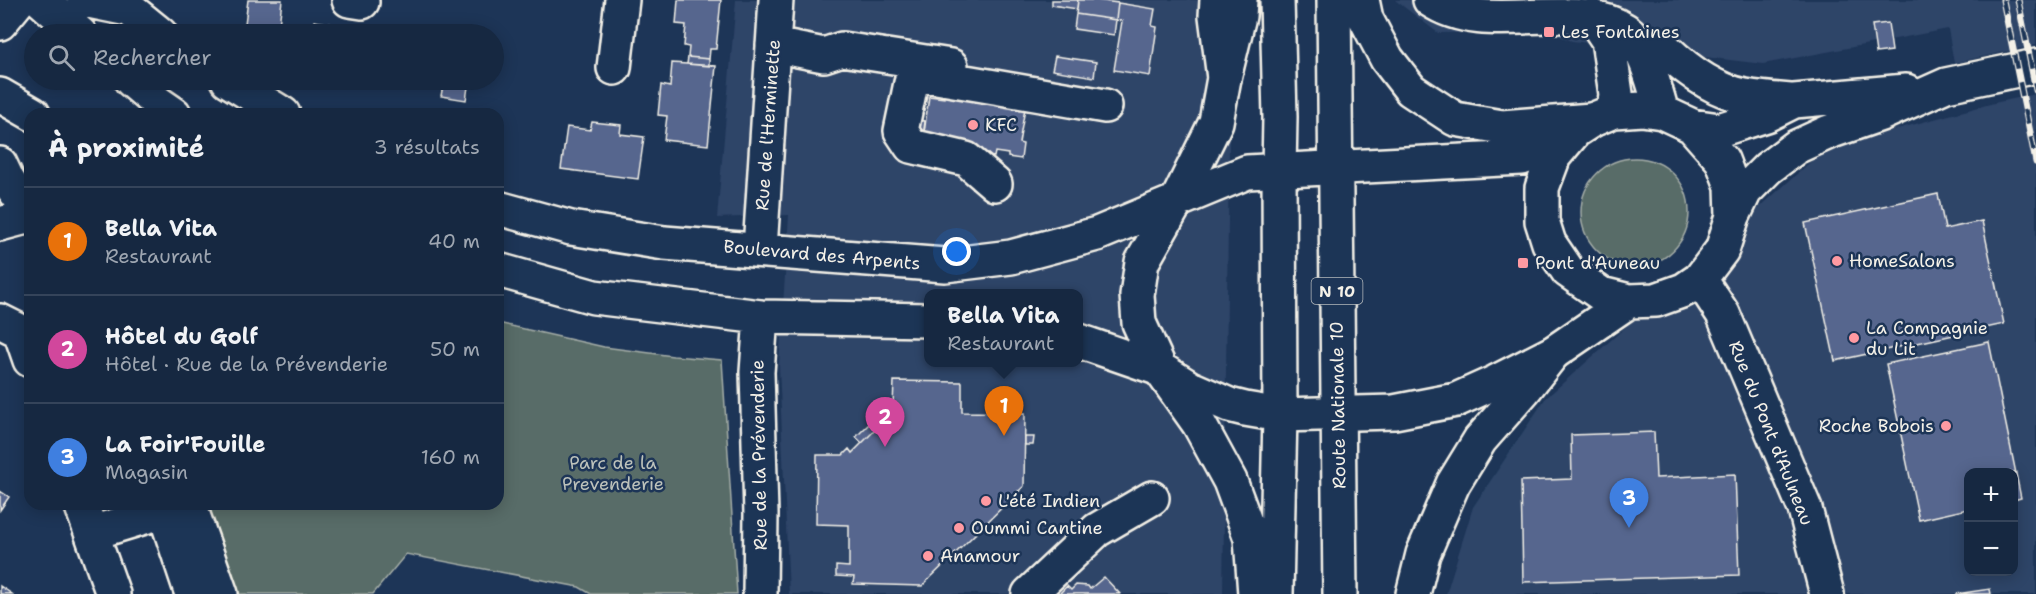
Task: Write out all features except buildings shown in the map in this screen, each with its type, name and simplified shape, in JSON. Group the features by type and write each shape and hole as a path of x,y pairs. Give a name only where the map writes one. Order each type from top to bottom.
{"street":[{"path":"0,23 18,0"},
{"path":"41,0 69,24"},
{"path":"84,0 123,4 148,24"},
{"path":"614,68 622,0"},
{"name":"Rue de l'Herminette","path":"760,249 776,0"},
{"path":"1216,0 1224,78"},
{"path":"1240,0 1239,16 1216,122 1178,200 1142,262 1137,295 1139,323 1160,369 1199,424 1230,481 1251,538 1255,594"},
{"path":"1276,594 1280,415 1280,117 1277,0"},
{"name":"Route Nationale 10","path":"1334,0 1340,594"},
{"path":"1362,0 1366,19 1387,59 1411,90 1455,119 1502,127 1594,121 1642,109 1662,112 1692,126 1719,130 1766,115 1794,101"},
{"path":"1430,0 1458,12 1489,15 1563,13 1607,20 1629,33 1642,52 1662,112"},
{"path":"1592,16 1608,40 1616,94 1594,121 1554,156 1542,188 1542,221 1549,243 1568,271 1601,294 1629,301 1656,300 1684,290 1700,279 1722,250 1733,216 1745,191 1768,168 1797,147 1829,132 1881,114 1946,85"},
{"path":"773,45 824,55 843,49 1106,98 925,75 911,83 901,131 911,146 966,159 995,184"},
{"path":"1642,52 1665,49 1688,70 1712,84 1743,96 1794,101 1882,94 1946,85 2036,66"},
{"path":"144,90 161,103"},
{"path":"244,90 273,108"},
{"path":"0,95 24,109"},
{"name":"Boulevard des Arpents","path":"504,210 571,228 652,241 945,265 1011,257 1097,234 1247,172 1522,158 1594,121"},
{"path":"1692,126 1722,160 1732,186 1733,216"},
{"path":"0,164 24,205"},
{"path":"0,224 24,216"},
{"path":"504,272 594,297 761,317 924,320"},
{"name":"Rue du Pont d'Aulneau","path":"1700,279 1723,314 1805,509 1827,594"},
{"path":"1083,342 1160,369 1190,388 1229,405 1280,415 1394,412 1456,400 1496,382 1553,353 1629,301"},
{"name":"Rue de la Prévenderie","path":"760,594 761,514 757,372 761,317"},
{"path":"0,321 20,331 24,343"},
{"path":"1413,594 1423,554 1453,484 1480,440 1553,353"},
{"path":"1029,594 1097,530 1152,498"},
{"path":"113,594 86,519 146,510"},
{"path":"173,510 192,594"},
{"path":"174,510 221,594"}],"shaded area":[{"path":"736,0 1231,0 1223,594 789,594 779,366 789,215 717,218"},
{"path":"1395,0 2036,0 2036,45 1954,63 1948,29 1763,64 1572,41 1549,32 1438,33"},
{"path":"2036,94 2036,594 1446,594 1473,507 1545,399 1826,148"}],"green space":[{"path":"1635,158 1656,162 1673,174 1685,191 1689,212 1685,233 1673,250 1656,262 1635,266 1614,262 1597,250 1585,233 1581,212 1585,191 1597,174 1614,162"},
{"name":"Parc de la Prevenderie","path":"504,324 604,347 722,360 737,594 591,594 579,587 406,554 373,594 231,594 202,510 504,510"}],"railway":[{"path":"2003,0 2036,162"},
{"path":"2018,0 2036,90"}],"place":[{"name":"Les Fontaines","path":"1549,32"},
{"name":"KFC","path":"973,125"},
{"name":"HomeSalons","path":"1837,261"},
{"name":"Pont d'Auneau","path":"1523,263"},
{"name":"La Compagnie du Lit","path":"1854,338"},
{"name":"Roche Bobois","path":"1946,426"},
{"name":"Bella Vita","path":"1004,436"},
{"name":"Hôtel du Golf","path":"885,447"},
{"name":"L'été Indien","path":"986,501"},
{"name":"Oummi Cantine","path":"959,528"},
{"name":"La Foir'Fouille","path":"1629,528"},
{"name":"Anamour","path":"928,556"}]}
